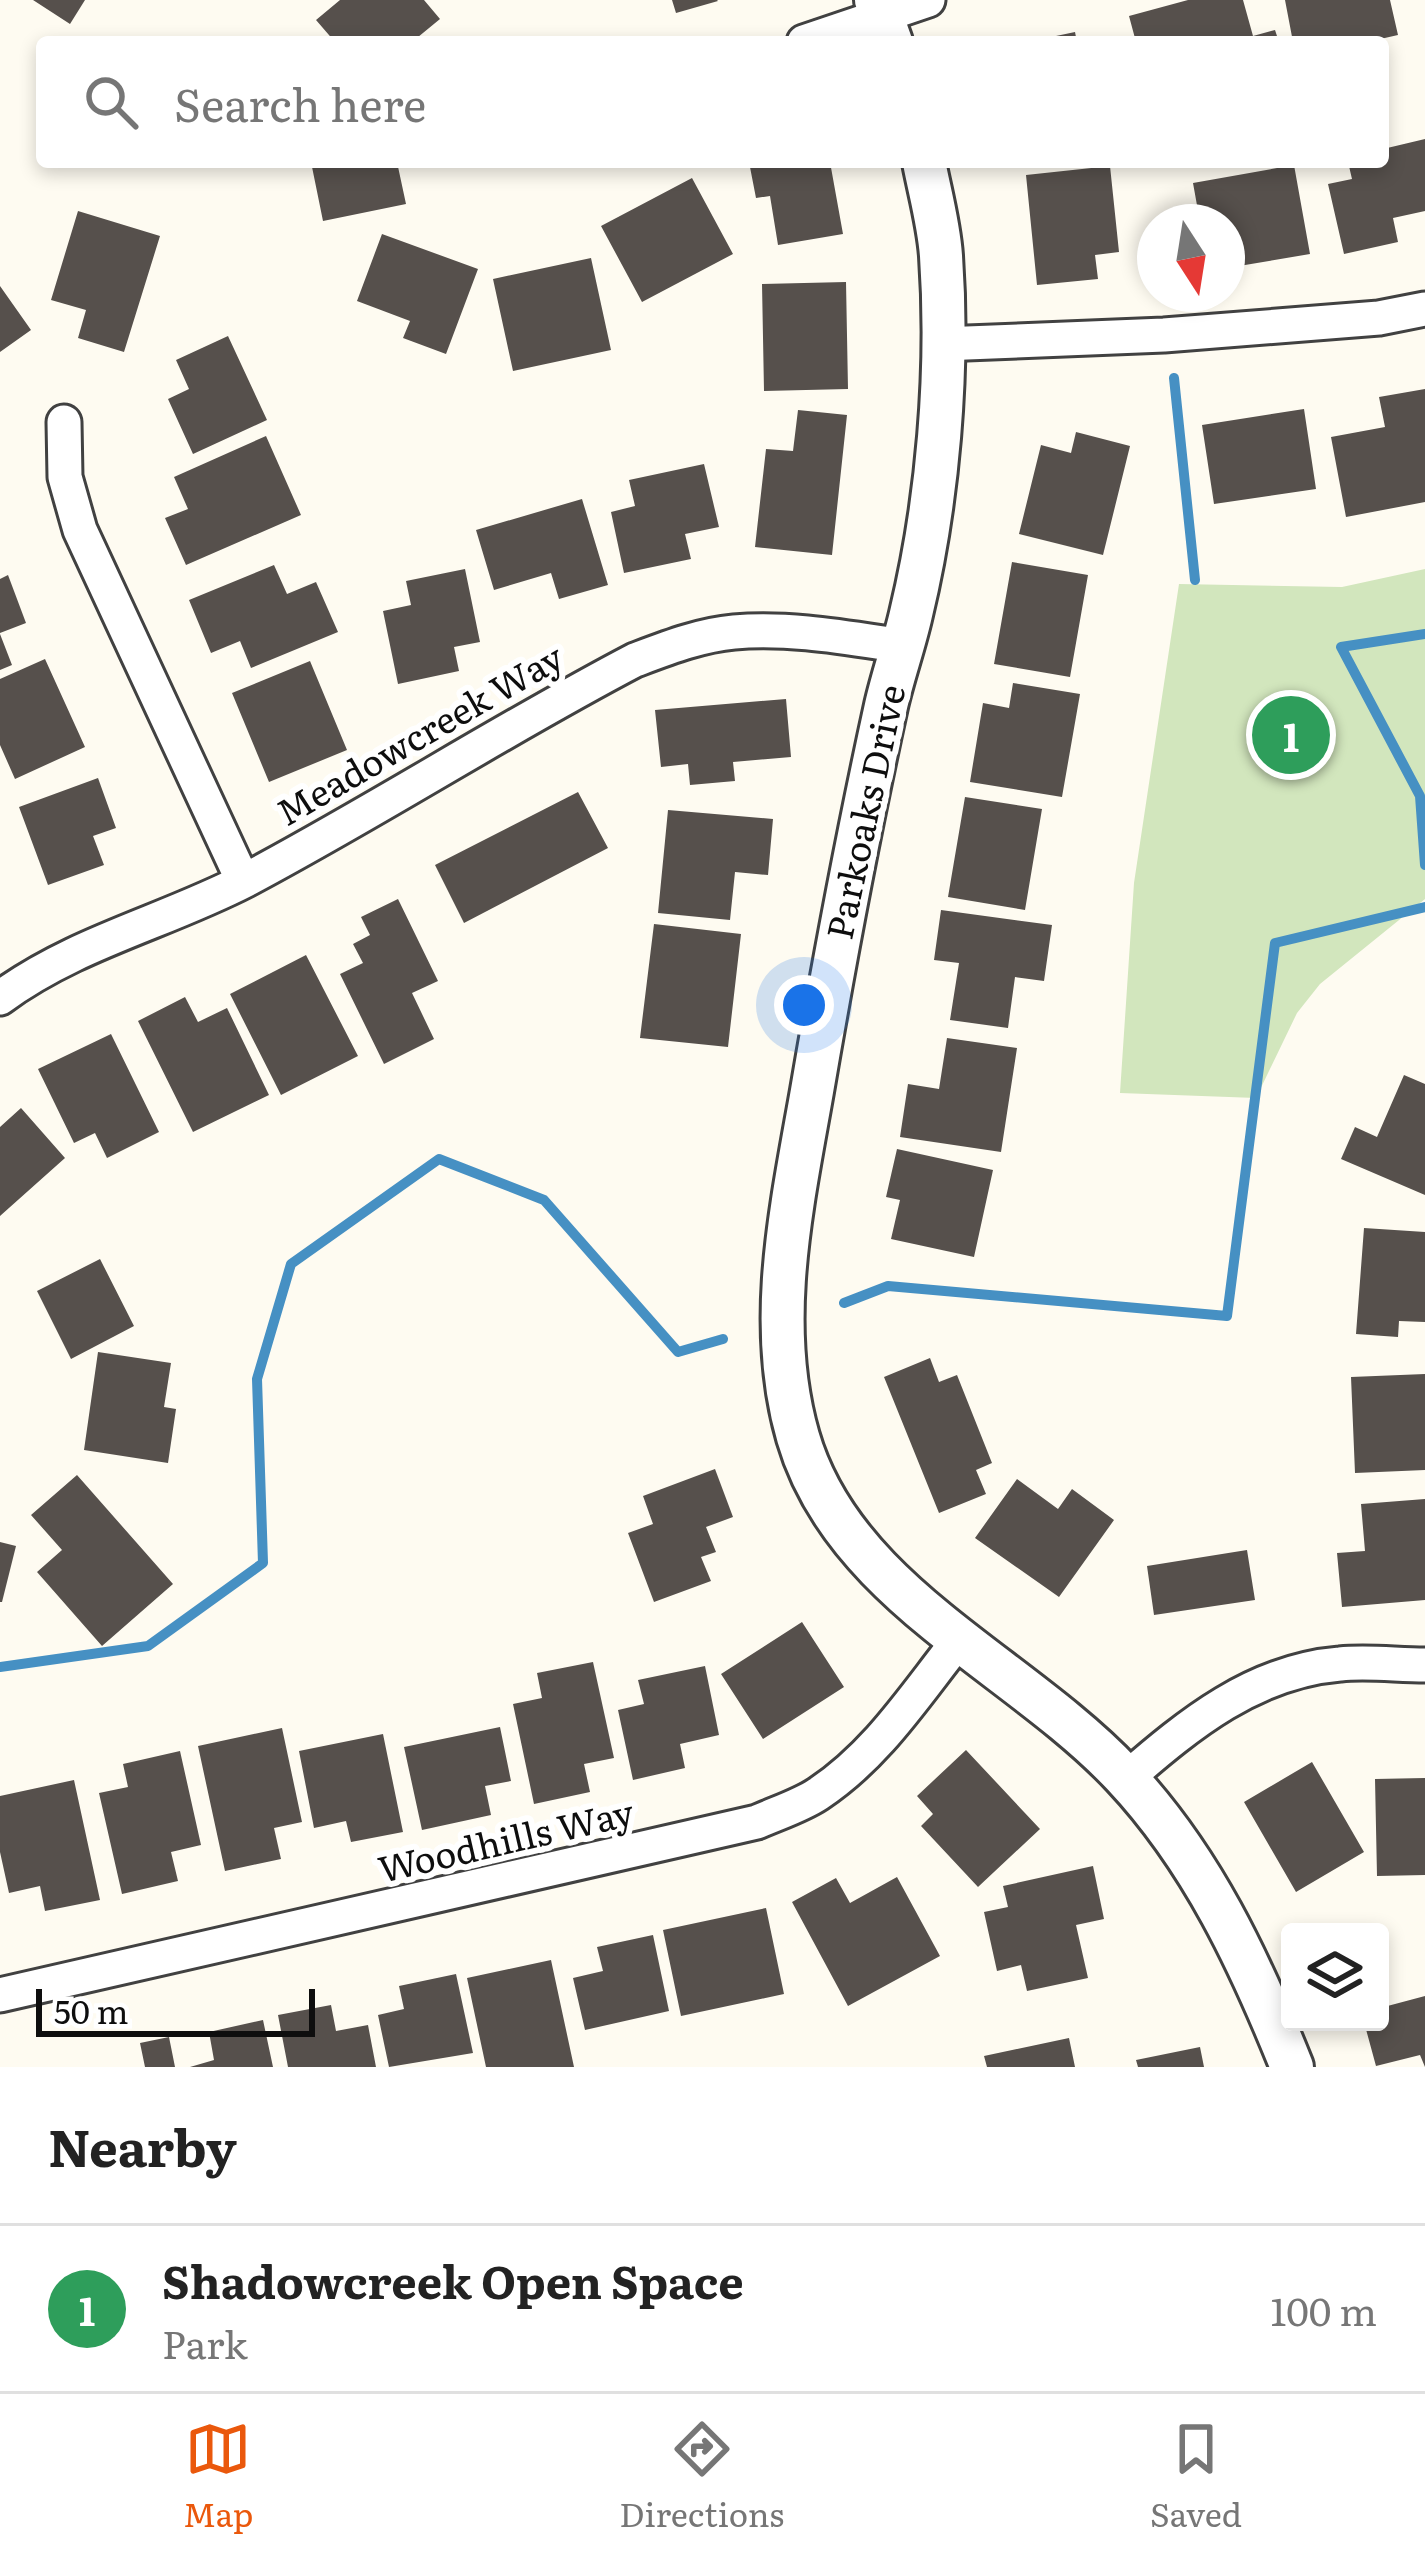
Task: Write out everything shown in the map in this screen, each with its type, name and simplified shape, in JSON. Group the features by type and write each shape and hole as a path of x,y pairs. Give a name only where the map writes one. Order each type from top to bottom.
{"street":[{"path":"826,36 883,20 928,0"},
{"name":"Parkoaks Drive","path":"925,168 941,253 940,422 913,609 888,699 834,962 794,1192 783,1274 786,1388 799,1442 822,1494 854,1544 959,1640 1043,1702 1126,1778 1219,1904 1258,1982 1292,2067"},
{"path":"941,344 1164,335 1425,310"},
{"path":"64,422 65,477 80,530 242,881"},
{"name":"Meadowcreek Way","path":"0,998 29,976 242,881 635,660 731,632 774,631 903,646"},
{"name":"Woodhills Way","path":"0,1995 757,1822 813,1798 857,1766 959,1640"},
{"path":"1126,1778 1165,1744 1261,1682 1340,1664 1425,1665"}],"green space":[{"path":"1425,569 1425,899 1320,984 1297,1013 1256,1098 1120,1093 1134,883 1179,584 1342,587"}],"building":[{"path":"33,0 85,0 70,24"},
{"path":"340,0 424,0 440,19 419,36 330,36 316,20"},
{"path":"672,0 717,0 718,1 676,13"},
{"path":"1188,0 1243,0 1253,36 1134,36 1129,16"},
{"path":"1285,0 1390,0 1398,35 1389,37 1292,36"},
{"path":"1425,139 1425,211 1393,218 1398,242 1344,254 1328,184 1352,179 1349,168 1389,168 1389,148"},
{"path":"312,168 398,168 406,204 323,221"},
{"path":"750,168 831,168 843,234 778,245 770,196 756,198"},
{"path":"1110,168 1119,252 1095,255 1098,279 1037,285 1026,175"},
{"path":"1295,168 1310,254 1245,265 1245,204 1197,204 1193,183"},
{"path":"692,178 733,254 642,302 601,226"},
{"path":"78,211 160,236 124,352 78,338 86,310 51,300"},
{"path":"382,234 478,269 446,354 403,338 410,321 357,301"},
{"path":"591,258 611,350 513,371 493,279"},
{"path":"846,282 848,389 764,391 762,284"},
{"path":"0,286 31,330 0,352"},
{"path":"228,336 267,420 193,454 168,399 189,389 176,360"},
{"path":"1425,389 1425,502 1346,517 1331,437 1385,427 1379,397"},
{"path":"1304,409 1316,489 1214,504 1202,425"},
{"path":"798,410 847,415 832,555 755,547 766,449 793,451"},
{"path":"1076,432 1130,446 1103,555 1019,534 1041,445 1071,453"},
{"path":"266,436 301,515 186,565 165,518 188,509 174,477"},
{"path":"704,464 719,527 685,534 691,559 624,573 611,512 635,506 629,480"},
{"path":"582,499 608,585 559,599 551,573 494,590 476,530"},
{"path":"1012,562 1088,575 1070,677 994,664"},
{"path":"274,565 287,594 316,582 338,632 251,668 240,641 211,653 189,600"},
{"path":"465,569 480,642 454,647 459,671 398,684 383,611 411,605 406,581"},
{"path":"8,575 26,623 0,633 0,579"},
{"path":"0,634 12,665 0,670"},
{"path":"45,659 85,747 15,779 0,745 0,679"},
{"path":"310,661 347,750 269,782 232,693"},
{"path":"1013,683 1080,694 1062,797 970,782 983,703 1009,708"},
{"path":"786,699 791,757 733,762 735,781 690,785 688,764 661,767 655,710"},
{"path":"98,778 116,828 93,836 104,865 48,885 19,807"},
{"path":"578,792 608,848 464,923 435,865"},
{"path":"965,797 1042,809 1025,910 948,897"},
{"path":"668,810 773,819 768,875 735,872 730,920 658,913"},
{"path":"398,899 438,981 412,993 434,1039 384,1064 340,974 363,963 353,944 370,935 361,917"},
{"path":"941,910 1052,925 1044,981 1015,977 1008,1028 950,1020 959,963 934,960"},
{"path":"654,924 741,934 728,1047 640,1038"},
{"path":"306,955 358,1056 281,1095 230,994"},
{"path":"185,997 198,1022 227,1008 269,1095 193,1132 138,1021"},
{"path":"111,1034 159,1132 107,1158 95,1133 74,1143 38,1069"},
{"path":"947,1038 1017,1048 1001,1152 900,1137 908,1084 939,1089"},
{"path":"1404,1075 1425,1084 1425,1195 1341,1159 1355,1127 1377,1137"},
{"path":"21,1108 65,1158 0,1216 0,1127"},
{"path":"897,1149 993,1170 974,1257 891,1239 900,1200 886,1197"},
{"path":"1364,1228 1425,1232 1425,1322 1399,1321 1398,1337 1356,1334"},
{"path":"100,1259 134,1326 71,1359 37,1291"},
{"path":"98,1352 171,1363 164,1407 176,1409 168,1463 84,1450"},
{"path":"930,1358 939,1382 957,1375 992,1463 976,1470 986,1494 939,1513 884,1377"},
{"path":"1425,1374 1425,1470 1355,1473 1351,1377"},
{"path":"715,1469 733,1517 706,1527 716,1552 701,1557 711,1581 654,1602 628,1533 653,1524 643,1496"},
{"path":"77,1475 173,1584 102,1646 37,1572 62,1550 31,1515"},
{"path":"1017,1479 1058,1509 1072,1489 1114,1520 1059,1597 975,1538"},
{"path":"1425,1499 1425,1600 1342,1607 1337,1553 1365,1551 1361,1504"},
{"path":"0,1542 16,1546 2,1602 0,1602"},
{"path":"1247,1550 1255,1600 1154,1615 1147,1566"},
{"path":"802,1622 844,1687 763,1739 721,1674"},
{"path":"593,1662 614,1758 584,1764 590,1792 534,1804 513,1704 542,1698 537,1673"},
{"path":"705,1666 719,1735 680,1744 685,1768 633,1780 618,1710 644,1704 638,1680"},
{"path":"500,1727 511,1781 485,1786 491,1815 422,1830 404,1747"},
{"path":"282,1728 302,1822 274,1828 281,1859 225,1871 198,1746"},
{"path":"383,1734 403,1832 351,1842 346,1821 314,1828 299,1751"},
{"path":"966,1750 1040,1829 978,1887 921,1826 933,1814 917,1796"},
{"path":"180,1751 201,1845 171,1852 178,1881 122,1894 99,1793 128,1787 123,1764"},
{"path":"1312,1762 1364,1852 1296,1892 1244,1802"},
{"path":"1425,1778 1425,1875 1377,1876 1375,1779"},
{"path":"74,1780 100,1900 45,1911 40,1886 9,1893 0,1852 0,1796"},
{"path":"1093,1866 1104,1919 1076,1925 1088,1978 1027,1991 1021,1965 997,1971 984,1912 1008,1907 1003,1886"},
{"path":"897,1877 940,1956 848,2006 792,1902 836,1878 850,1903"},
{"path":"766,1908 784,1994 681,2016 663,1930"},
{"path":"653,1935 669,2011 585,2030 573,1978 603,1971 597,1947"},
{"path":"551,1960 574,2067 486,2067 467,1978"},
{"path":"456,1974 473,2053 389,2067 378,2015 404,2009 399,1986"},
{"path":"1425,1996 1425,2067 1420,2055 1376,2066 1366,2031 1389,2031 1389,2006"},
{"path":"331,2005 336,2031 368,2025 376,2067 288,2067 278,2015"},
{"path":"263,2020 273,2067 190,2067 214,2060 209,2032"},
{"path":"169,2037 175,2067 145,2067 140,2043"},
{"path":"1069,2038 1075,2067 987,2067 984,2056"},
{"path":"1200,2047 1204,2067 1138,2067 1136,2060"}],"waterway":[{"path":"1174,378 1195,580"},
{"path":"1425,634 1341,647 1420,796 1425,865"},
{"path":"844,1303 888,1286 1227,1316 1275,943 1425,907"},
{"path":"0,1667 148,1646 263,1563 257,1379 291,1264 439,1159 544,1200 678,1352 723,1339"}],"place":[{"name":"Shadowcreek Open Space","path":"1291,735"}]}
